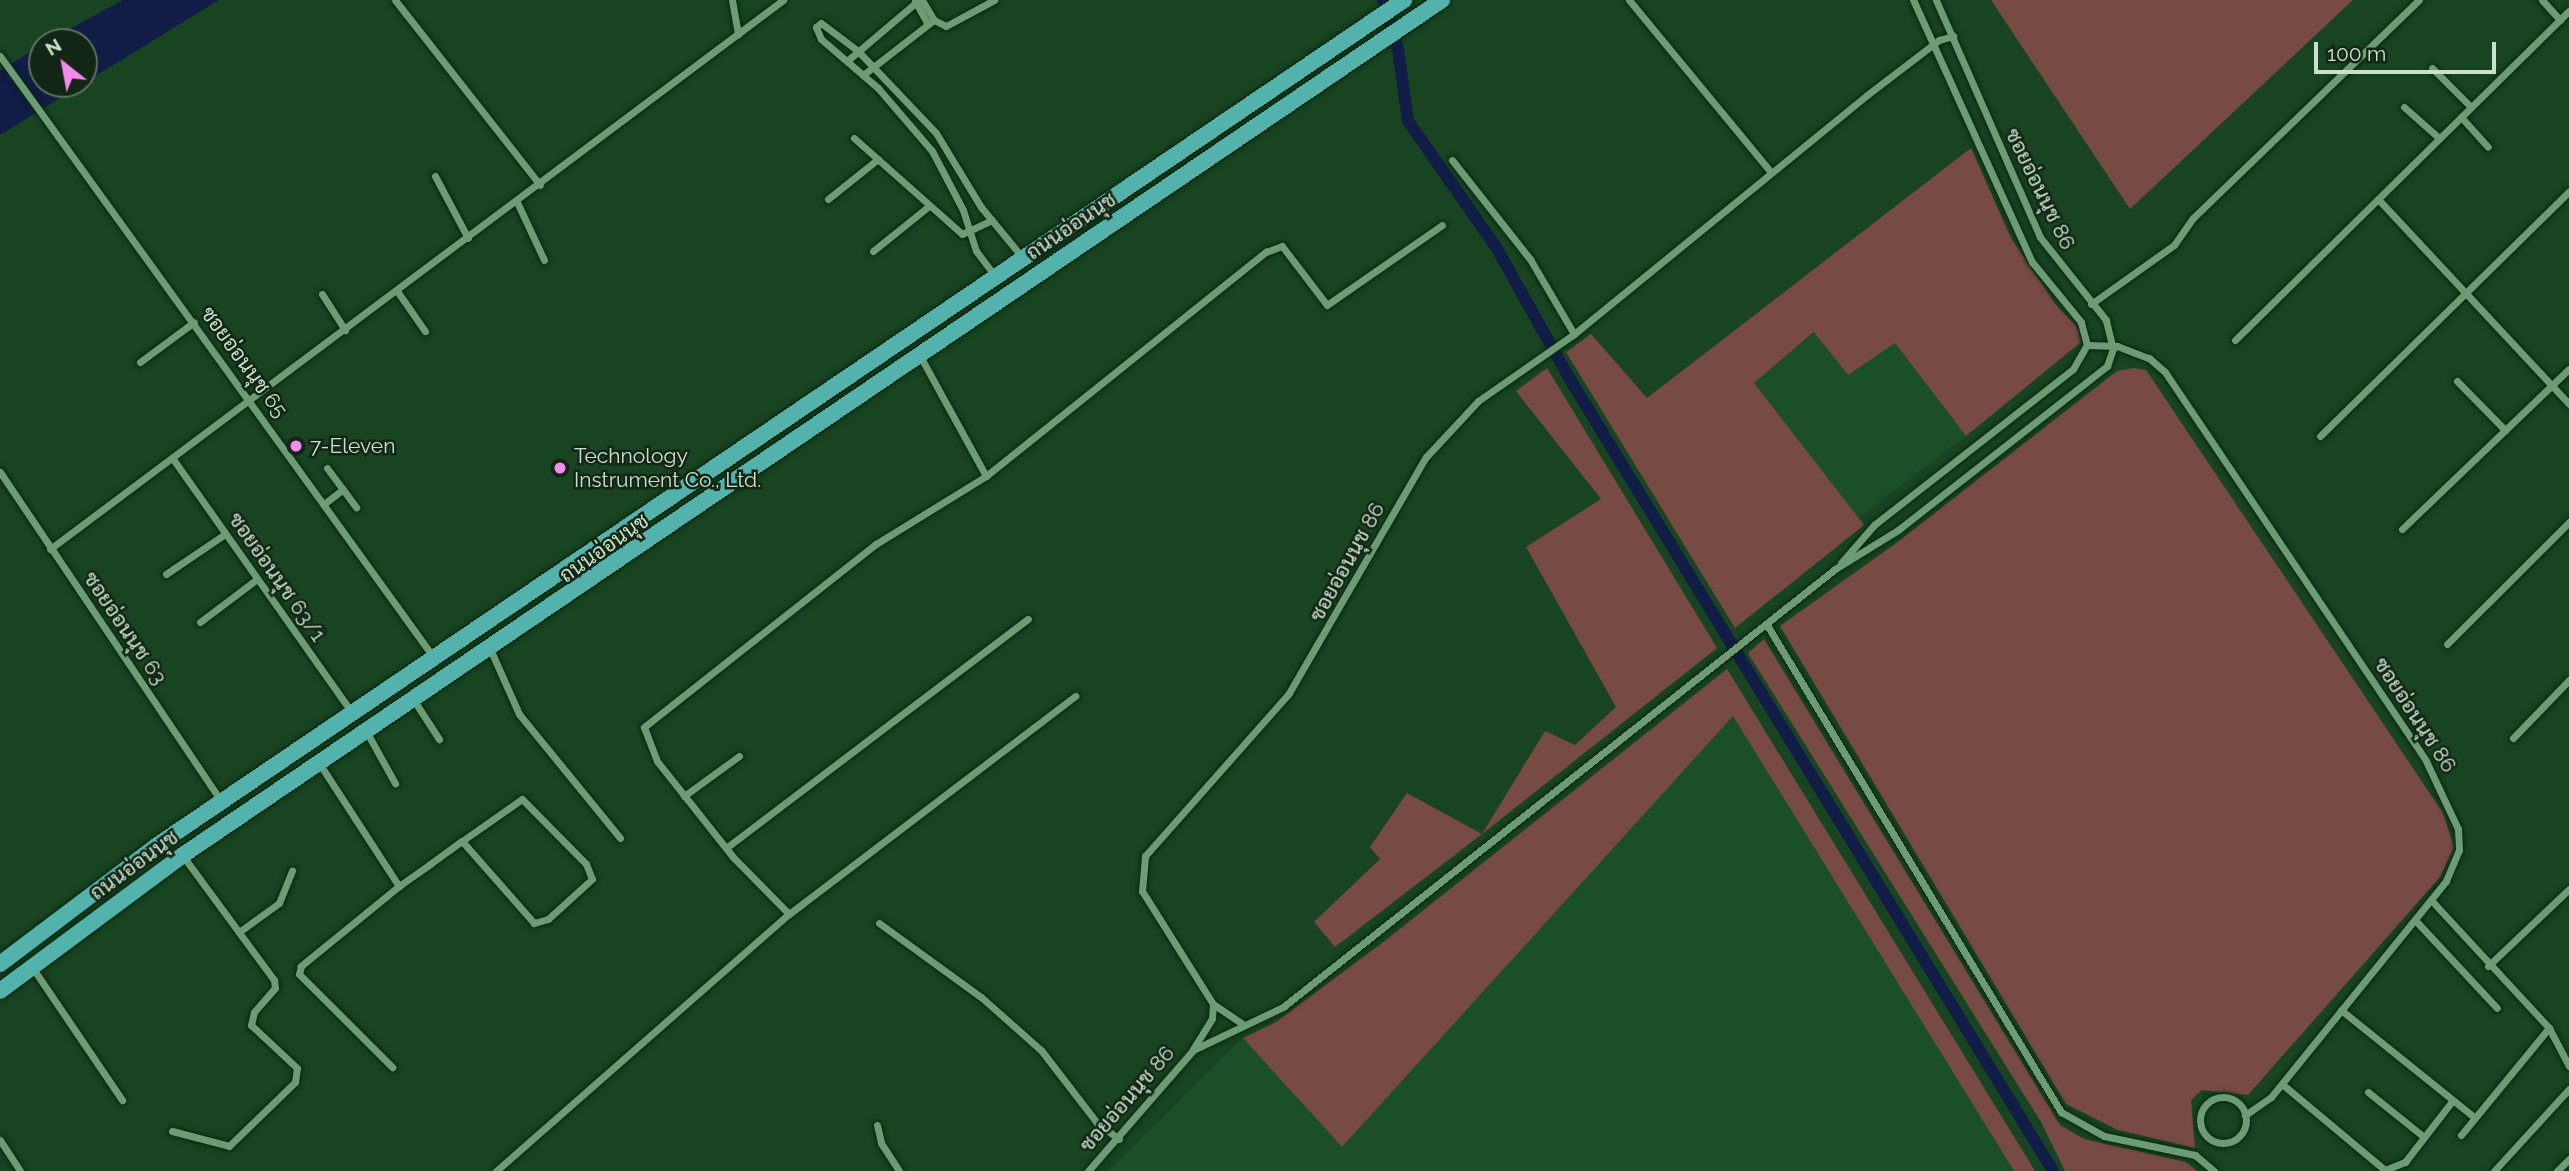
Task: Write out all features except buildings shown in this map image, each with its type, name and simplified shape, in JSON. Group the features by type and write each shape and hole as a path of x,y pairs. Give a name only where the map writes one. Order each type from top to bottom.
{"main road":[{"name":"ถนนอ่อนนุช","path":"2,959 90,892 659,503 1404,0"},
{"name":"ถนนอ่อนนุช","path":"0,991 183,855 412,698 491,651 1441,1"},
{"path":"659,503 674,525"},
{"path":"434,659 447,678"}],"street":[{"path":"395,0 540,184"},
{"path":"732,0 737,34"},
{"path":"50,549 517,202 782,0"},
{"path":"863,75 931,22 956,25 994,0"},
{"path":"1629,0 1771,172"},
{"name":"ซอยอ่อนนุช 86","path":"1835,569 1874,525 2073,369 2087,345 2081,322 2032,262 1935,43 1913,0"},
{"name":"ซอยอ่อนนุช 86","path":"1193,1050 1283,1007 1754,636 1835,569 1898,530 2091,382 2107,366 2112,345 2106,320 2040,237 1936,0"},
{"path":"2091,304 2174,245 2193,218 2419,0"},
{"path":"2542,0 2560,20"},
{"path":"848,61 918,1 931,22"},
{"path":"2235,340 2569,11"},
{"path":"995,275 969,234 932,151 863,75 816,33 821,23 858,51 944,143 992,220 1023,258"},
{"name":"ซอยอ่อนนุช 86","path":"1088,1171 1119,1139 1193,1050 1212,1018 1213,1004 1142,891 1145,856 1289,693 1449,427 1537,357 1574,334 1771,172 1935,43 1953,36"},
{"name":"ซอยอ่อนนุช 65","path":"0,56 251,400 434,659"},
{"path":"2432,68 2471,107"},
{"path":"2404,107 2439,138"},
{"path":"2460,117 2488,146"},
{"path":"854,138 929,205 969,234"},
{"path":"932,151 944,143"},
{"path":"828,199 878,159"},
{"path":"1452,159 1530,258 1574,334"},
{"path":"435,176 468,238"},
{"path":"2320,436 2569,191"},
{"path":"2378,199 2569,404"},
{"path":"517,202 544,260"},
{"path":"873,251 929,205"},
{"path":"969,234 992,220"},
{"path":"789,914 726,848 684,796 646,744 644,727 876,544 986,476 1274,247 1282,246 1327,305 1442,225"},
{"path":"397,291 425,331"},
{"path":"322,294 345,330"},
{"path":"140,362 194,321"},
{"name":"ซอยอ่อนนุช 86","path":"2087,345 2112,345 2149,358 2165,372 2426,761 2446,797 2458,839 2446,881 2282,1084 2245,1115 2240,1135 2227,1143 2213,1141 2202,1131 2203,1109 2214,1099 2230,1098 2245,1115"},
{"path":"920,356 986,476"},
{"path":"2402,529 2569,369"},
{"path":"2457,381 2505,430"},
{"name":"ซอยอ่อนนุช 63/1","path":"173,459 353,714"},
{"path":"327,468 356,507"},
{"name":"ซอยอ่อนนุช 63","path":"0,472 222,802"},
{"path":"324,504 343,489"},
{"path":"2447,644 2569,522"},
{"path":"166,574 225,534"},
{"path":"200,622 257,579"},
{"path":"726,848 1028,619"},
{"path":"1767,625 2060,1112 2104,1136 2195,1155 2214,1171"},
{"path":"491,651 519,714 620,838"},
{"path":"2513,738 2569,680"},
{"path":"496,1171 789,914 1075,696"},
{"path":"412,698 439,739"},
{"path":"366,730 395,783"},
{"path":"684,796 739,756"},
{"path":"319,762 399,886"},
{"path":"392,1067 299,974 301,966 399,886 462,842 528,800 593,873 592,879 548,919 534,923 462,842"},
{"path":"172,1131 229,1146 295,1082 293,1059 251,1025 254,1012 275,988 274,980 183,855"},
{"path":"239,932 279,903 292,870"},
{"path":"2488,966 2569,889"},
{"path":"2431,901 2488,966 2549,1028 2569,1066"},
{"path":"2415,920 2497,1008"},
{"path":"879,923 981,997 1041,1050 1097,1123 1119,1139"},
{"path":"31,967 122,1100"},
{"path":"1213,1004 1243,1024"},
{"path":"2342,1010 2474,1118"},
{"path":"2461,1135 2549,1028"},
{"path":"2282,1084 2385,1170 2405,1162 2453,1100"},
{"path":"2494,1171 2569,1089"},
{"path":"2368,1092 2424,1137"},
{"path":"877,1125 884,1150 899,1171"},
{"path":"0,1140 20,1171"},
{"path":"2557,1171 2569,1159"}],"shaded area":[{"path":"1991,0 2353,0 2130,209"},
{"path":"1971,148 2011,238 2056,305 2077,327 2081,342 1966,436 1895,343 1848,375 1814,332 1754,383 1864,525 1735,628 1566,352 1591,334 1647,398"},
{"path":"1815,332 1895,343 1966,436 1856,519 1754,383"},
{"path":"1547,368 1717,648 1482,834 1545,731 1575,745 1616,707 1526,547 1601,499 1516,391"},
{"path":"2134,368 2146,370 2443,813 2454,847 2440,877 2248,1095 2202,1090 2191,1100 2195,1148 2118,1130 2066,1104 1780,626 1895,544 2117,371"},
{"path":"1764,639 2060,1125 2084,1139 2186,1162 2197,1171 2065,1171 2041,1122 1748,653"},
{"path":"1727,669 2035,1171 2014,1171 1733,716 1342,1147 1243,1038 1276,1022 1386,940"},
{"path":"1733,715 2014,1171 1108,1171 1243,1038 1342,1147"},
{"path":"1407,793 1482,834 1335,947 1314,922 1380,859 1370,847"}],"water":[{"path":"123,0 219,0 98,74 98,28 72,28"},
{"path":"28,53 28,98 60,98 0,135 0,71"}],"waterway":[{"path":"1383,0 1398,49 1408,121 1496,247 1568,376 2053,1171"}],"place":[{"name":"7-Eleven","path":"296,446"},
{"name":"Technology Instrument Co., Ltd.","path":"560,468"}]}
